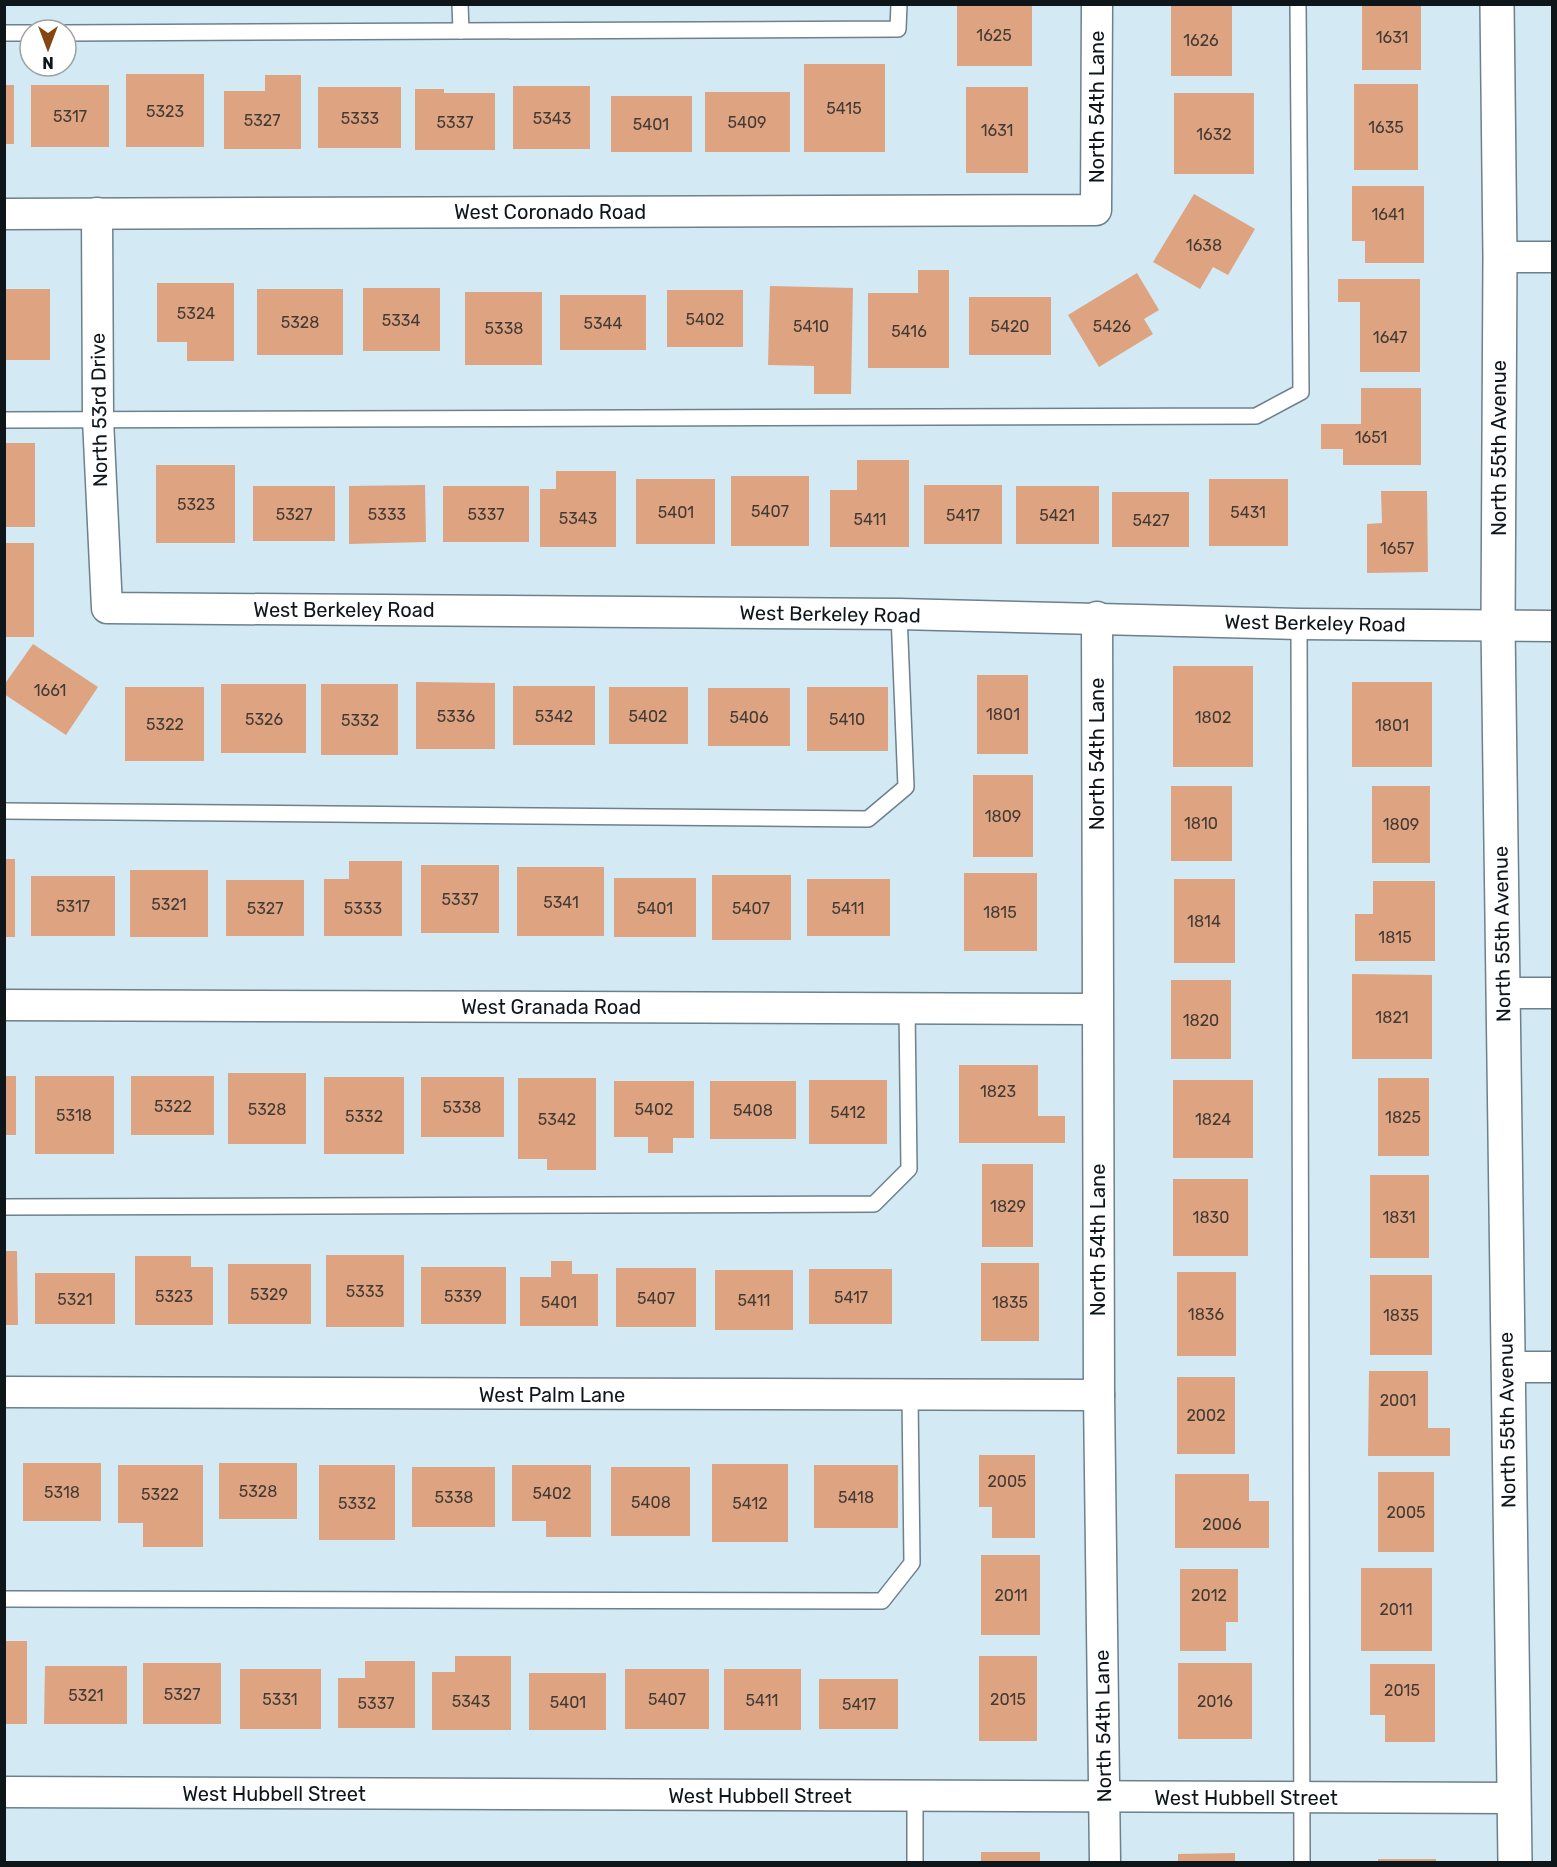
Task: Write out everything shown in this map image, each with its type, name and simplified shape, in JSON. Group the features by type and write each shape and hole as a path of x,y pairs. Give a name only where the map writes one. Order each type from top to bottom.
{"street":[{"name":"North 54th Lane","path":"1096,210 1097,4"},
{"name":"North 55th Avenue","path":"1497,4 1500,257 1498,626 1515,1863"},
{"name":"West Coronado Road","path":"4,214 1096,210"},
{"name":"North 53rd Drive","path":"97,213 98,419 106,608"},
{"path":"1500,257 1552,257"},
{"name":"West Berkeley Road","path":"106,608 899,614 1097,617 1299,624 1552,626"},
{"name":"North 54th Lane","path":"1097,617 1099,1395 1105,1863"},
{"path":"1502,993 1552,993"},
{"name":"West Granada Road","path":"4,1005 1097,1009"},
{"path":"1507,1367 1552,1367"},
{"name":"West Palm Lane","path":"4,1392 1099,1395"},
{"name":"West Hubbell Street","path":"4,1792 1515,1798"}],"lane":[{"path":"460,4 461,31"},
{"path":"78,33 898,28 899,4"},
{"path":"4,420 1256,416 1302,392 1298,4"},
{"path":"4,811 868,819 906,787 899,614"},
{"path":"1299,624 1302,1863"},
{"path":"4,1207 874,1204 909,1169 907,1008"},
{"path":"4,1599 882,1601 912,1563 910,1396"},
{"path":"915,1797 915,1863"}],"building":[{"path":"1171,4 1232,4 1232,76 1171,76"},
{"path":"1362,4 1421,4 1421,70 1362,70"},
{"path":"957,5 1032,5 1032,66 957,66"},
{"path":"804,64 885,64 885,152 804,152"},
{"path":"126,74 204,74 204,147 126,147"},
{"path":"265,75 301,75 301,149 224,149 224,91 265,91"},
{"path":"1354,84 1418,84 1418,170 1354,170"},
{"path":"4,85 14,85 14,144 4,144"},
{"path":"31,85 109,85 109,147 31,147"},
{"path":"513,86 590,86 590,149 513,149"},
{"path":"318,87 401,87 401,148 318,148"},
{"path":"966,87 1028,87 1028,173 966,173"},
{"path":"415,89 444,89 444,93 495,93 495,150 415,150"},
{"path":"705,92 790,92 790,152 705,152"},
{"path":"1174,93 1254,93 1254,174 1174,174"},
{"path":"611,96 692,96 692,152 611,152"},
{"path":"1352,186 1424,186 1424,263 1365,263 1365,241 1352,241"},
{"path":"1194,194 1255,229 1228,275 1213,267 1200,289 1153,262"},
{"path":"918,270 949,270 949,368 868,368 868,293 918,293"},
{"path":"1137,273 1159,310 1144,319 1153,334 1099,367 1068,315"},
{"path":"1338,279 1420,279 1420,372 1360,372 1360,302 1338,302"},
{"path":"157,283 234,283 234,361 187,361 187,342 157,342"},
{"path":"770,286 853,288 851,394 814,394 814,366 768,365"},
{"path":"363,288 440,288 440,351 363,351"},
{"path":"4,289 50,289 50,360 4,360"},
{"path":"257,289 343,289 343,355 257,355"},
{"path":"667,290 743,290 743,347 667,347"},
{"path":"465,292 542,292 542,365 465,365"},
{"path":"560,295 646,295 646,350 560,350"},
{"path":"969,297 1051,297 1051,355 969,355"},
{"path":"1361,388 1421,388 1421,465 1343,465 1343,449 1321,449 1321,424 1361,424"},
{"path":"4,443 35,443 35,527 4,527"},
{"path":"857,460 909,460 909,547 830,547 830,490 857,490"},
{"path":"156,465 235,465 235,543 156,543"},
{"path":"556,471 616,471 616,547 540,547 540,489 556,489"},
{"path":"731,476 809,476 809,546 731,546"},
{"path":"636,479 715,479 715,544 636,544"},
{"path":"1209,479 1288,479 1288,546 1209,546"},
{"path":"425,485 426,542 349,544 349,486"},
{"path":"924,485 1002,485 1002,544 924,544"},
{"path":"253,486 335,486 335,541 253,541"},
{"path":"443,486 529,486 529,542 443,542"},
{"path":"1016,486 1099,486 1099,544 1016,544"},
{"path":"1381,491 1427,491 1428,572 1367,573 1367,524 1382,523"},
{"path":"1112,492 1189,492 1189,547 1112,547"},
{"path":"4,543 34,543 34,637 4,637"},
{"path":"33,644 98,687 66,735 4,694 4,685"},
{"path":"1173,666 1253,666 1253,767 1173,767"},
{"path":"977,675 1028,675 1028,754 977,754"},
{"path":"416,682 495,683 495,749 416,749"},
{"path":"1352,682 1432,682 1432,767 1352,767"},
{"path":"221,684 306,684 306,753 221,753"},
{"path":"321,684 398,684 398,755 321,755"},
{"path":"513,686 595,686 595,745 513,745"},
{"path":"125,687 204,687 204,761 125,761"},
{"path":"609,687 688,687 688,744 609,744"},
{"path":"807,687 888,687 888,751 807,751"},
{"path":"708,688 790,688 790,746 708,746"},
{"path":"973,775 1033,775 1033,857 973,857"},
{"path":"1171,786 1232,786 1232,861 1171,861"},
{"path":"1372,786 1430,786 1430,863 1372,863"},
{"path":"4,859 15,859 15,937 4,937"},
{"path":"349,861 402,861 402,936 324,936 324,879 349,879"},
{"path":"421,865 499,865 499,933 421,933"},
{"path":"517,867 604,867 604,936 517,936"},
{"path":"130,870 208,870 208,937 130,937"},
{"path":"964,873 1037,873 1037,951 964,951"},
{"path":"712,875 791,875 791,940 712,940"},
{"path":"31,876 115,876 115,936 31,936"},
{"path":"614,878 696,878 696,937 614,937"},
{"path":"807,879 890,879 890,936 807,936"},
{"path":"1174,879 1235,879 1235,963 1174,963"},
{"path":"226,880 304,880 304,936 226,936"},
{"path":"1373,881 1435,881 1435,961 1355,961 1355,914 1373,914"},
{"path":"1352,974 1432,975 1432,1059 1352,1059"},
{"path":"1171,980 1231,980 1231,1059 1171,1059"},
{"path":"959,1065 1038,1065 1038,1116 1065,1116 1065,1143 959,1143"},
{"path":"228,1073 306,1073 306,1144 228,1144"},
{"path":"4,1076 16,1076 16,1135 4,1135"},
{"path":"35,1076 114,1076 114,1154 35,1154"},
{"path":"131,1076 214,1076 214,1135 131,1135"},
{"path":"324,1077 404,1077 404,1154 324,1154"},
{"path":"421,1077 504,1077 504,1137 421,1137"},
{"path":"518,1078 596,1078 596,1170 547,1170 547,1159 518,1159"},
{"path":"1378,1078 1429,1078 1429,1156 1378,1156"},
{"path":"809,1080 887,1080 887,1144 809,1144"},
{"path":"1173,1080 1253,1080 1253,1158 1173,1158"},
{"path":"614,1081 694,1081 694,1138 673,1138 673,1153 648,1153 648,1137 614,1137"},
{"path":"710,1081 796,1081 796,1139 710,1139"},
{"path":"982,1164 1033,1164 1033,1247 982,1247"},
{"path":"1370,1175 1429,1175 1429,1258 1370,1258"},
{"path":"1173,1179 1248,1179 1248,1256 1173,1256"},
{"path":"4,1251 17,1251 18,1325 4,1325"},
{"path":"326,1255 404,1255 404,1327 326,1327"},
{"path":"135,1256 191,1256 191,1267 213,1267 213,1325 135,1325"},
{"path":"551,1261 572,1261 572,1274 598,1274 598,1326 520,1326 520,1277 551,1277"},
{"path":"981,1263 1039,1263 1039,1341 981,1341"},
{"path":"228,1264 311,1264 311,1324 228,1324"},
{"path":"421,1267 506,1267 506,1324 421,1324"},
{"path":"616,1268 696,1268 696,1327 616,1327"},
{"path":"809,1269 892,1269 892,1324 809,1324"},
{"path":"715,1270 793,1270 793,1330 715,1330"},
{"path":"1177,1272 1236,1272 1236,1356 1177,1356"},
{"path":"35,1273 115,1273 115,1324 35,1324"},
{"path":"1370,1275 1432,1275 1432,1355 1370,1355"},
{"path":"1369,1371 1428,1371 1428,1428 1450,1428 1450,1456 1368,1456"},
{"path":"1177,1377 1235,1377 1235,1454 1177,1454"},
{"path":"979,1455 1035,1455 1035,1538 992,1538 992,1507 979,1507"},
{"path":"23,1463 101,1463 101,1521 23,1521"},
{"path":"219,1463 297,1463 297,1519 219,1519"},
{"path":"712,1464 788,1464 788,1542 712,1542"},
{"path":"118,1465 203,1465 203,1547 143,1547 143,1523 118,1523"},
{"path":"319,1465 395,1465 395,1540 319,1540"},
{"path":"512,1465 591,1465 591,1537 546,1537 546,1521 512,1521"},
{"path":"814,1465 898,1465 898,1528 814,1528"},
{"path":"412,1467 495,1467 495,1527 412,1527"},
{"path":"611,1467 690,1467 690,1536 611,1536"},
{"path":"1378,1472 1434,1472 1434,1552 1378,1552"},
{"path":"1175,1474 1249,1474 1249,1501 1269,1501 1269,1548 1175,1548"},
{"path":"981,1555 1040,1555 1040,1635 981,1635"},
{"path":"1361,1568 1432,1568 1432,1651 1361,1651"},
{"path":"1180,1569 1238,1569 1238,1622 1226,1622 1226,1651 1180,1651"},
{"path":"4,1641 27,1641 27,1724 4,1724"},
{"path":"455,1656 511,1656 511,1730 432,1730 432,1672 455,1672"},
{"path":"979,1656 1037,1656 1037,1741 979,1741"},
{"path":"365,1661 415,1661 415,1728 338,1728 338,1678 365,1678"},
{"path":"143,1663 221,1663 221,1724 143,1724"},
{"path":"1178,1663 1252,1663 1252,1739 1178,1739"},
{"path":"1370,1664 1435,1664 1435,1742 1385,1742 1385,1715 1370,1715"},
{"path":"45,1666 127,1666 127,1724 44,1724"},
{"path":"240,1669 321,1669 321,1729 240,1729"},
{"path":"625,1669 709,1669 709,1729 625,1729"},
{"path":"724,1669 801,1669 801,1730 724,1730"},
{"path":"529,1673 606,1673 606,1730 529,1730"},
{"path":"819,1679 898,1679 898,1729 819,1729"},
{"path":"981,1852 1040,1852 1040,1862 981,1862"},
{"path":"1235,1853 1235,1862 1178,1862 1178,1854"},
{"path":"1378,1859 1436,1859 1436,1862 1378,1862"}]}
